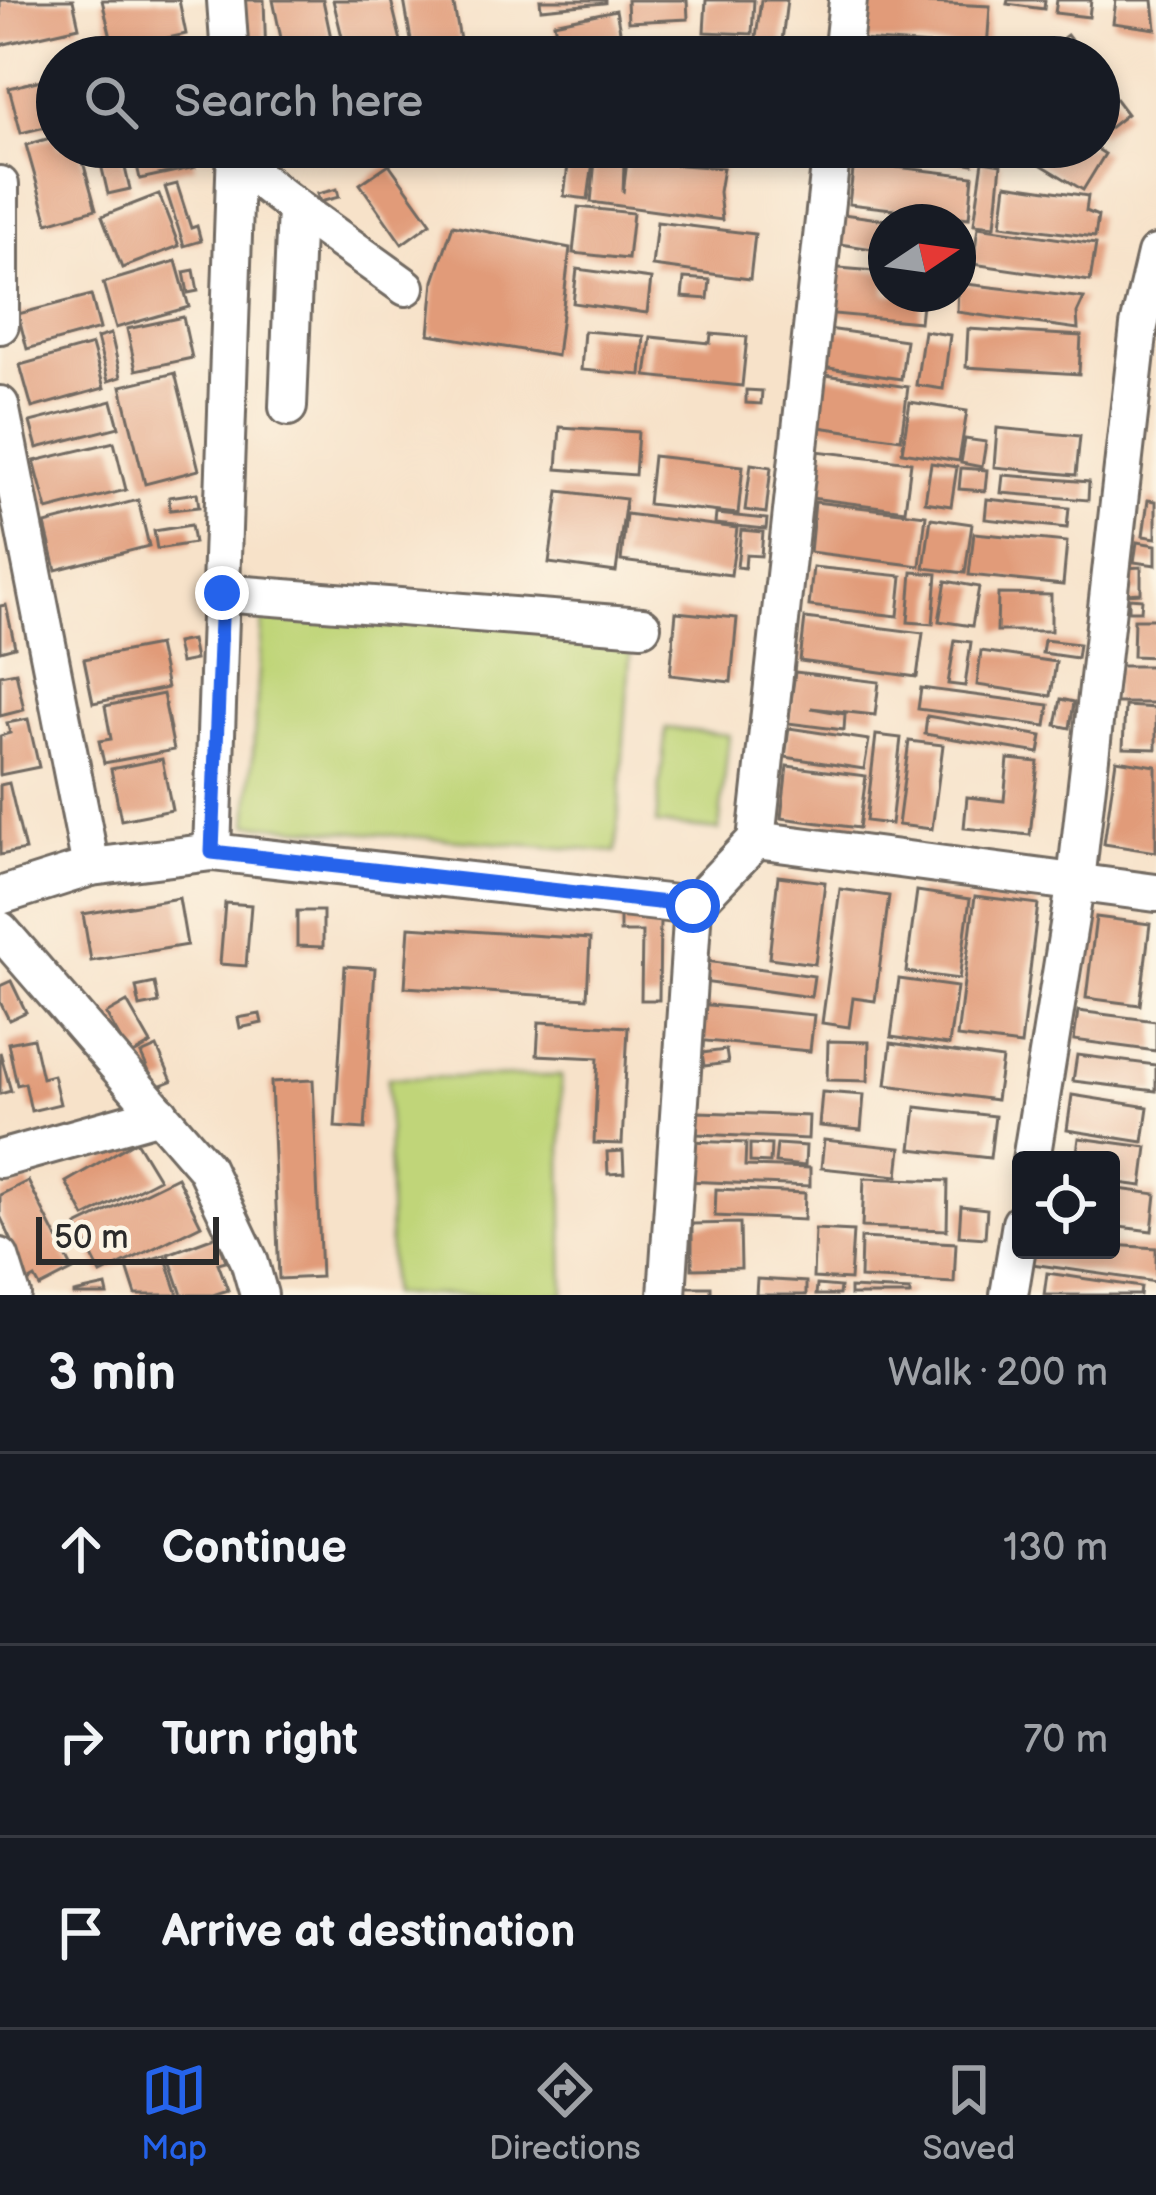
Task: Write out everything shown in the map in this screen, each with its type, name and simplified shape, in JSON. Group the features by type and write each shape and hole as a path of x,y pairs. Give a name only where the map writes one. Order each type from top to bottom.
{"street":[{"path":"226,0 229,36"},
{"path":"844,36 848,0"},
{"path":"212,852 237,168"},
{"path":"251,168 296,208 406,287"},
{"path":"667,1295 693,906 756,840 830,168"},
{"path":"0,185 0,326"},
{"path":"288,407 296,208"},
{"path":"1032,1151 1076,881 1139,326 1156,254"},
{"path":"0,405 92,867"},
{"path":"222,593 642,626"},
{"path":"756,840 1156,893"},
{"path":"0,896 92,867 212,852 693,906"},
{"path":"0,930 205,1167 249,1260 259,1295"},
{"path":"0,1159 160,1114"},
{"path":"0,1257 12,1295"},
{"path":"1009,1295 1015,1259"}],"green space":[{"path":"264,599 632,628 616,852 248,824"},
{"path":"666,728 729,735 719,830 656,824"},
{"path":"561,1076 564,1295 390,1295 388,1078"}],"building":[{"path":"0,0 73,0 79,27 0,45"},
{"path":"102,0 179,0 186,34 111,36"},
{"path":"244,0 264,0 265,36 245,36"},
{"path":"273,0 323,0 331,36 281,36"},
{"path":"333,0 391,0 400,36 342,36"},
{"path":"404,0 453,0 459,36 410,36"},
{"path":"540,0 605,0 605,3 541,9"},
{"path":"627,0 687,0 688,19 628,22"},
{"path":"706,0 754,0 752,34 704,32"},
{"path":"761,0 787,0 783,36 756,36"},
{"path":"865,0 990,6 988,36 862,36"},
{"path":"1008,0 1045,0 1044,9 1007,4"},
{"path":"1057,0 1091,0 1089,17 1055,13"},
{"path":"1116,0 1153,0 1156,29 1113,23"},
{"path":"616,10 621,36 557,36 554,23"},
{"path":"36,81 36,129 21,133 9,88"},
{"path":"36,142 36,168 85,168 96,209 48,223 26,145"},
{"path":"102,168 125,168 130,189 108,194"},
{"path":"138,168 190,168 140,179"},
{"path":"383,168 392,168 431,223 402,244 360,184"},
{"path":"568,168 592,168 588,199 564,196"},
{"path":"594,168 624,168 623,193 626,168 723,168 722,220 591,202"},
{"path":"853,168 973,176 970,204 849,204"},
{"path":"982,168 1001,168 995,226 976,224"},
{"path":"1047,168 1096,168 1083,190"},
{"path":"177,184 191,228 197,226 201,241 184,246 165,187"},
{"path":"1006,184 1088,196 1086,211 1098,216 1095,237 1001,225"},
{"path":"337,189 339,197 320,202 317,194"},
{"path":"159,194 179,246 122,268 102,216"},
{"path":"578,207 633,213 628,259 573,253"},
{"path":"843,214 868,217 868,248 840,244"},
{"path":"657,222 755,234 750,279 652,266"},
{"path":"453,225 570,248 557,356 429,334 434,281"},
{"path":"978,227 1096,244 1090,281 976,264"},
{"path":"176,261 189,307 116,328 103,283"},
{"path":"827,267 868,270 868,312 921,312 920,322 823,313"},
{"path":"577,269 651,279 647,313 573,303"},
{"path":"194,270 198,291 188,293 184,272"},
{"path":"684,278 710,280 708,299 682,297"},
{"path":"976,285 1084,298 1077,313 1078,329 957,312 976,312"},
{"path":"91,295 100,329 27,349 18,314"},
{"path":"183,317 192,358 136,370 127,329"},
{"path":"821,328 906,340 901,379 816,366"},
{"path":"968,329 1081,336 1079,374 966,367"},
{"path":"584,331 644,336 641,375 581,370"},
{"path":"924,331 950,335 943,389 916,385"},
{"path":"111,334 121,377 108,381 97,338"},
{"path":"711,334 747,337 742,386 646,376 651,337 710,343"},
{"path":"92,345 104,388 32,408 20,365"},
{"path":"175,373 199,470 145,484 121,386"},
{"path":"819,374 908,387 901,439 812,426"},
{"path":"746,390 762,391 761,404 746,403"},
{"path":"112,401 119,427 37,448 30,422"},
{"path":"910,402 967,411 959,461 902,452"},
{"path":"560,427 638,432 635,475 557,469"},
{"path":"997,428 1080,436 1076,475 994,467"},
{"path":"965,439 986,442 982,467 961,463"},
{"path":"114,442 126,490 47,510 34,461"},
{"path":"816,451 911,462 905,510 811,498"},
{"path":"653,456 743,466 738,514 648,504"},
{"path":"931,463 957,467 951,506 925,502"},
{"path":"751,464 771,467 766,513 745,510"},
{"path":"961,468 987,470 985,491 959,489"},
{"path":"1003,475 1089,482 1088,500 1001,493"},
{"path":"559,491 626,499 616,572 549,563"},
{"path":"197,493 199,507 170,510 169,497"},
{"path":"987,499 1069,508 1067,528 985,519"},
{"path":"138,500 149,546 56,570 45,524"},
{"path":"1148,500 1156,501 1156,538 1143,536"},
{"path":"815,502 926,515 920,566 810,552"},
{"path":"626,514 737,528 731,575 621,561"},
{"path":"716,514 767,519 766,529 715,524"},
{"path":"931,518 972,524 965,573 924,568"},
{"path":"191,525 194,543 157,549 154,531"},
{"path":"741,530 763,532 761,556 746,555 745,568 737,567"},
{"path":"974,533 1067,542 1063,585 969,575"},
{"path":"1137,542 1156,545 1156,565 1134,562"},
{"path":"813,567 902,576 898,616 809,606"},
{"path":"1141,567 1141,593 1125,594 1125,568"},
{"path":"912,572 937,574 933,624 908,622"},
{"path":"946,581 979,587 972,626 939,621"},
{"path":"998,594 1051,595 1051,631 997,631"},
{"path":"1129,598 1142,599 1141,611 1129,611"},
{"path":"6,605 15,647 0,651 0,606"},
{"path":"676,612 737,618 731,682 670,675"},
{"path":"805,618 923,633 917,677 800,661"},
{"path":"1134,619 1156,619 1156,657 1133,656"},
{"path":"191,640 195,660 180,663 176,643"},
{"path":"955,640 971,642 965,686 948,684"},
{"path":"1044,640 1079,644 1077,658 1042,653"},
{"path":"158,645 167,688 93,703 84,659"},
{"path":"981,651 1056,662 1051,696 977,685"},
{"path":"1114,666 1156,666 1156,703 1114,703"},
{"path":"16,672 24,710 0,716 0,675"},
{"path":"795,672 879,682 875,715 811,708 845,714 844,730 788,723"},
{"path":"921,688 1049,705 1046,726 918,709"},
{"path":"163,694 174,750 104,763 99,741 111,739 105,706"},
{"path":"1061,699 1074,702 1070,728 1056,725"},
{"path":"1125,706 1156,708 1156,749 1123,748"},
{"path":"927,716 1042,736 1039,753 925,734"},
{"path":"28,719 39,767 0,775 0,736 10,733 7,723"},
{"path":"789,728 869,740 864,769 785,757"},
{"path":"876,735 901,738 891,824 866,821"},
{"path":"909,741 943,745 932,829 898,825"},
{"path":"162,759 172,810 121,820 111,769"},
{"path":"1008,759 1038,762 1030,835 964,828 967,797 1004,801"},
{"path":"1116,760 1156,766 1156,852 1104,844"},
{"path":"787,766 866,776 859,828 781,818"},
{"path":"9,783 25,850 0,855 0,785"},
{"path":"778,876 825,882 815,964 769,958"},
{"path":"840,889 889,896 875,1001 853,998 849,1027 822,1023"},
{"path":"917,891 970,899 959,979 906,972"},
{"path":"975,896 1038,904 1021,1045 957,1037"},
{"path":"179,898 187,945 91,961 83,914"},
{"path":"225,903 251,905 246,966 220,964"},
{"path":"297,911 323,911 323,947 297,946"},
{"path":"620,915 660,916 659,1000 641,1000 642,932 620,932"},
{"path":"1096,917 1150,924 1140,1005 1086,998"},
{"path":"409,927 590,939 587,998 405,987"},
{"path":"706,961 814,976 811,997 703,982"},
{"path":"345,966 375,968 365,1129 335,1127"},
{"path":"899,979 957,987 949,1045 891,1037"},
{"path":"11,981 26,1012 9,1020 0,1002 0,986"},
{"path":"155,983 159,1003 140,1007 136,987"},
{"path":"127,1002 151,1044 130,1056 106,1014"},
{"path":"698,1004 814,1015 810,1051 695,1040"},
{"path":"1078,1011 1156,1021 1156,1051 1074,1040"},
{"path":"260,1014 262,1023 240,1028 238,1018"},
{"path":"539,1022 628,1027 622,1144 594,1143 598,1058 537,1055"},
{"path":"33,1038 42,1078 53,1075 60,1104 31,1111 25,1083 17,1085 8,1043"},
{"path":"828,1041 869,1042 868,1081 827,1080"},
{"path":"891,1043 1002,1059 996,1100 886,1085"},
{"path":"157,1047 172,1081 156,1087 141,1054"},
{"path":"726,1050 728,1063 704,1066 702,1053"},
{"path":"0,1052 11,1091 0,1094"},
{"path":"1077,1055 1156,1065 1156,1091 1073,1081"},
{"path":"313,1080 321,1277 279,1279 271,1082"},
{"path":"822,1092 864,1095 861,1130 819,1126"},
{"path":"1072,1095 1148,1107 1143,1142 1067,1130"},
{"path":"916,1107 995,1116 990,1158 911,1149"},
{"path":"698,1112 809,1116 808,1139 697,1134"},
{"path":"1079,1138 1147,1147 1142,1186 1120,1183 1120,1151 1077,1151"},
{"path":"824,1140 901,1148 898,1176 821,1168"},
{"path":"136,1141 159,1179 85,1217 66,1182"},
{"path":"687,1141 746,1143 745,1166 810,1168 810,1186 686,1181"},
{"path":"750,1144 771,1145 770,1163 750,1162"},
{"path":"777,1144 806,1146 805,1166 775,1163"},
{"path":"623,1151 624,1173 608,1174 607,1152"},
{"path":"177,1177 201,1225 101,1274 77,1226"},
{"path":"864,1178 948,1181 947,1230 862,1227"},
{"path":"28,1181 73,1270 40,1287 35,1278 26,1283 6,1244 12,1241 0,1216 0,1195"},
{"path":"716,1189 805,1193 804,1220 715,1216"},
{"path":"1120,1189 1156,1194 1152,1231 1120,1227"},
{"path":"961,1206 987,1209 985,1238 959,1236"},
{"path":"740,1223 741,1268 692,1269 692,1224"},
{"path":"815,1229 853,1231 850,1280 813,1278"},
{"path":"217,1236 226,1261 218,1263 228,1290 182,1295 168,1254"},
{"path":"861,1238 956,1243 954,1283 860,1278"},
{"path":"1120,1246 1156,1248 1156,1282 1025,1263 1026,1259 1120,1259"},
{"path":"165,1255 178,1295 136,1295 127,1267"},
{"path":"1047,1273 1141,1287 1140,1295 1044,1295"},
{"path":"757,1279 806,1282 806,1295 756,1295"},
{"path":"817,1285 840,1287 839,1295 816,1295"},
{"path":"106,1286 108,1295 74,1295 74,1293"},
{"path":"671,1287 711,1287 711,1295 671,1295"},
{"path":"850,1288 910,1291 910,1295 850,1295"}],"route":[{"path":"222,593 212,852 693,906"}]}
